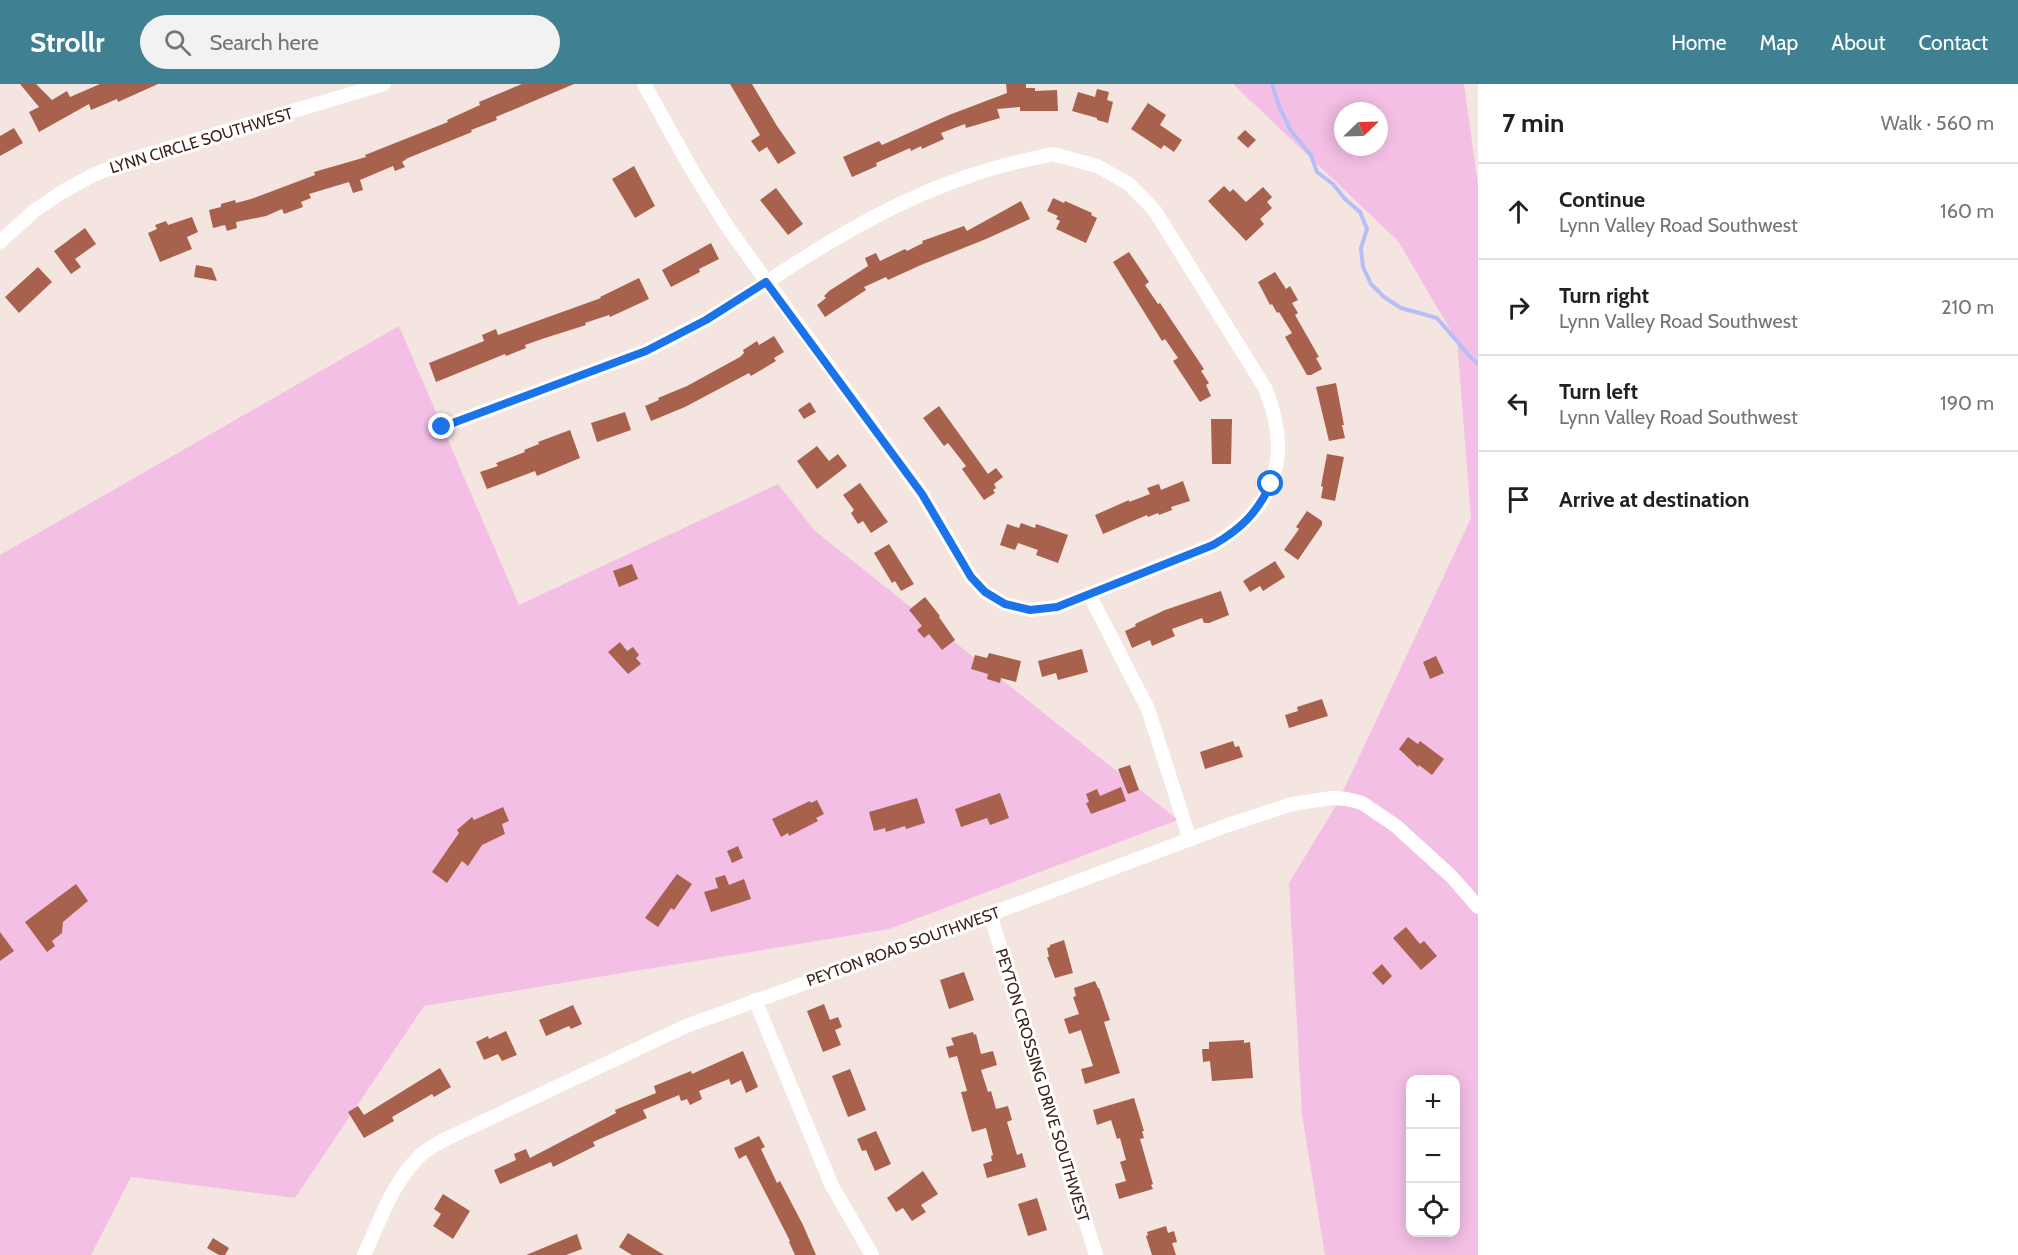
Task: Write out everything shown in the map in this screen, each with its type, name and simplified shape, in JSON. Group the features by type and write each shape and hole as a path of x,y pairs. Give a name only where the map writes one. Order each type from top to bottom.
{"street":[{"name":"LYNN CIRCLE SOUTHWEST","path":"0,242 34,211 93,175 135,158 384,84"},
{"path":"442,427 646,351 706,320 766,282 816,249 927,192 968,176 1053,154 1097,166 1129,184 1155,211 1265,388 1279,437 1277,462 1271,484 1261,503 1248,520 1232,534 1213,545 1057,607 1030,610 1005,604 985,592 971,577 922,494 766,282 726,226 644,84"},
{"path":"1089,594 1148,709 1190,840"},
{"name":"PEYTON ROAD SOUTHWEST","path":"364,1255 397,1185 408,1169 424,1153 446,1138 686,1026 1292,804 1332,798 1347,799 1362,804 1396,826 1452,877 1478,907"},
{"name":"PEYTON CROSSING DRIVE SOUTHWEST","path":"990,914 1096,1255"},
{"path":"755,1000 831,1186 872,1255"}],"shaded area":[{"path":"1233,84 1464,84 1478,185 1478,1255 1325,1255 1302,1115 1289,883 1337,804 1471,518 1457,341 1398,241"},
{"path":"399,326 519,605 778,484 814,530 1178,820 889,929 424,1006 295,1198 131,1177 91,1255 0,1255 0,555"}],"building":[{"path":"20,84 36,84 52,100 67,91 70,97 100,84 158,84 118,102 117,99 91,110 89,104 39,132 29,112 39,107"},
{"path":"522,84 574,84 496,117 497,120 471,130 472,132 408,158 402,162 405,167 395,171 393,166 360,180 363,190 353,193 349,182 309,194 311,198 301,202 303,207 284,214 282,209 266,216 236,222 237,228 227,231 225,225 213,228 209,210 221,207 221,204 251,199 315,175 314,172 366,157 365,155 448,122 447,120 480,105 479,102"},
{"path":"730,84 752,84 796,153 778,164 767,147 759,152 751,141 760,135"},
{"path":"1006,84 1026,84 1026,88 1035,88 1035,91 1057,90 1058,111 1020,111 1020,107 997,109 1000,118 966,128 965,124 941,133 944,139 922,149 921,146 911,151 910,148 852,177 843,157 879,141 882,145 949,115 1007,93"},
{"path":"1097,89 1109,92 1107,100 1113,102 1108,123 1072,111 1078,92 1095,97"},
{"path":"1148,103 1166,115 1160,125 1182,140 1174,152 1164,145 1161,149 1131,129"},
{"path":"14,128 23,143 0,156 0,136"},
{"path":"1245,130 1256,140 1248,148 1237,138"},
{"path":"634,166 655,206 635,218 612,179"},
{"path":"1224,186 1230,192 1233,189 1246,202 1263,187 1272,197 1267,202 1272,208 1260,219 1264,224 1246,241 1208,201"},
{"path":"776,188 803,224 788,235 760,200"},
{"path":"1053,198 1092,213 1091,215 1097,218 1086,243 1056,229 1060,221 1056,219 1058,216 1047,211"},
{"path":"1021,201 1030,219 888,280 886,277 864,287 866,290 825,317 817,305 826,298 824,296 829,291 868,266 865,258 876,253 880,261 905,249 907,251 923,243 922,241 964,226 967,231"},
{"path":"192,217 198,232 187,237 192,249 160,262 148,233 157,229 155,225 166,221 168,225"},
{"path":"85,228 96,244 75,259 81,267 71,274 54,251"},
{"path":"711,243 719,259 671,287 662,270"},
{"path":"1129,252 1149,282 1145,285 1158,304 1160,303 1204,369 1201,371 1209,383 1206,385 1211,396 1200,402 1173,361 1178,358 1165,339 1162,341 1113,262"},
{"path":"196,265 212,268 217,281 194,277"},
{"path":"38,267 52,282 19,313 5,297"},
{"path":"1275,272 1286,289 1290,286 1298,300 1292,303 1298,313 1295,315 1319,357 1316,358 1322,369 1311,375 1307,375 1285,337 1292,333 1279,312 1277,313 1272,304 1270,305 1258,282"},
{"path":"639,278 649,299 610,317 609,315 525,345 526,348 506,356 505,354 436,382 429,363 484,341 482,335 496,329 498,335 601,298"},
{"path":"774,336 784,352 774,358 776,361 751,376 749,373 685,407 651,421 645,406 740,357 744,353 743,350 757,341 759,345"},
{"path":"1336,383 1345,438 1329,441 1316,387"},
{"path":"810,402 816,412 804,419 798,410"},
{"path":"939,406 988,474 996,468 1003,477 994,484 995,493 984,500 962,469 966,466 948,443 944,446 923,418"},
{"path":"625,412 631,430 597,442 591,423"},
{"path":"1211,419 1232,419 1231,464 1212,464"},
{"path":"570,430 580,458 537,476 535,471 487,489 480,472 498,466 496,463 525,452 524,450 539,444 538,442"},
{"path":"817,446 829,461 838,454 847,466 817,489 797,461"},
{"path":"1327,454 1344,457 1335,501 1321,498"},
{"path":"1183,481 1190,501 1171,507 1172,510 1159,515 1158,513 1148,517 1147,515 1103,534 1095,515 1129,500 1129,502 1150,494 1147,488 1159,484 1161,490"},
{"path":"860,483 888,522 871,533 863,521 858,524 851,513 854,510 843,495"},
{"path":"1307,511 1322,521 1322,525 1298,560 1284,550 1299,529 1296,527"},
{"path":"1021,523 1035,528 1036,524 1068,535 1058,563 1036,555 1038,550 1018,543 1015,550 1000,545 1007,524 1019,528"},
{"path":"889,544 914,584 901,591 895,581 892,583 874,553"},
{"path":"1275,561 1285,577 1263,591 1260,586 1250,592 1243,581"},
{"path":"632,564 638,579 619,587 613,571"},
{"path":"1221,591 1229,615 1209,623 1204,623 1202,618 1172,629 1175,636 1152,646 1150,640 1132,648 1125,631 1136,626 1135,624 1165,610"},
{"path":"925,597 955,640 942,650 929,634 924,638 917,630 922,626 909,610"},
{"path":"620,642 627,651 633,647 639,655 636,658 641,664 628,674 608,652"},
{"path":"1082,649 1088,672 1058,680 1056,673 1042,677 1038,661"},
{"path":"989,653 1021,661 1016,682 1001,678 1000,683 987,679 988,674 971,669 975,655 987,658"},
{"path":"1436,656 1444,673 1430,679 1423,662"},
{"path":"1322,699 1328,716 1289,728 1285,715 1298,711 1297,707"},
{"path":"1408,737 1418,744 1420,741 1444,759 1432,775 1419,765 1418,767 1399,749"},
{"path":"1233,741 1235,747 1239,746 1243,757 1205,769 1200,752"},
{"path":"1130,765 1139,790 1128,794 1118,769"},
{"path":"1121,787 1126,801 1091,814 1086,803 1089,802 1086,794 1097,789 1100,796"},
{"path":"1000,793 1009,818 990,825 987,818 961,827 955,809"},
{"path":"917,798 925,823 906,829 905,826 886,832 885,828 874,831 869,812"},
{"path":"817,800 824,814 816,818 818,821 789,836 788,833 781,837 772,819 810,801 811,803"},
{"path":"503,807 509,821 502,824 505,834 482,845 468,866 462,861 447,883 432,872 459,833 457,830 472,817 474,820"},
{"path":"738,846 743,858 732,863 727,851"},
{"path":"677,874 692,884 674,910 671,908 658,927 645,918"},
{"path":"725,875 729,885 744,879 751,899 711,912 704,892 718,888 715,878"},
{"path":"76,884 88,901 63,922 62,933 52,941 55,946 47,952 25,922"},
{"path":"1406,927 1420,944 1424,941 1437,956 1421,970 1393,938"},
{"path":"0,932 14,951 0,961"},
{"path":"1064,940 1073,973 1055,978 1047,957 1049,957 1047,948"},
{"path":"1382,964 1392,976 1383,985 1372,973"},
{"path":"964,972 974,1000 949,1009 940,980"},
{"path":"1095,981 1110,1020 1104,1022 1120,1073 1085,1084 1081,1069 1093,1066 1081,1030 1069,1034 1064,1019 1079,1014 1073,997 1076,996 1074,988"},
{"path":"824,1004 830,1020 838,1017 842,1027 835,1030 841,1045 823,1052 807,1011"},
{"path":"573,1005 582,1024 571,1029 569,1026 546,1036 539,1020"},
{"path":"506,1031 517,1055 502,1061 498,1054 484,1060 476,1042"},
{"path":"973,1032 974,1035 976,1034 981,1054 993,1051 997,1065 981,1070 996,1109 1008,1106 1012,1120 1007,1122 1017,1155 1022,1153 1026,1167 987,1178 983,1164 992,1161 991,1156 993,1155 986,1128 972,1132 961,1092 967,1091 957,1056 949,1058 946,1047 954,1045 951,1038"},
{"path":"1244,1040 1244,1043 1250,1042 1253,1078 1212,1081 1210,1061 1203,1062 1202,1049 1209,1049 1209,1042"},
{"path":"743,1051 758,1087 746,1093 741,1080 731,1085 729,1079 699,1091 702,1099 690,1105 687,1099 681,1101 679,1095 643,1110 647,1118 593,1142 595,1146 553,1167 551,1162 500,1184 494,1170 516,1160 514,1154 526,1149 530,1158 616,1113 615,1110 656,1093 654,1086 691,1071 692,1074"},
{"path":"440,1068 451,1087 434,1097 432,1094 392,1117 394,1121 364,1138 348,1112 358,1106 364,1115"},
{"path":"850,1069 866,1110 848,1117 832,1076"},
{"path":"1134,1098 1144,1131 1142,1131 1144,1138 1140,1139 1153,1189 1119,1199 1115,1184 1126,1181 1120,1162 1126,1160 1120,1138 1117,1139 1111,1120 1097,1125 1093,1110"},
{"path":"876,1131 891,1164 875,1171 866,1150 862,1151 857,1139"},
{"path":"759,1136 765,1147 761,1149 777,1183 780,1181 816,1255 795,1255 746,1155 739,1159 734,1148"},
{"path":"923,1171 938,1194 921,1205 926,1212 912,1221 903,1208 896,1212 887,1198"},
{"path":"443,1194 470,1211 453,1239 433,1226 441,1214 434,1209"},
{"path":"1037,1198 1047,1230 1028,1236 1018,1204"},
{"path":"1166,1226 1168,1233 1174,1231 1177,1242 1172,1243 1176,1255 1152,1255 1146,1236 1147,1232"},
{"path":"628,1233 664,1255 632,1255 619,1247"},
{"path":"577,1234 582,1249 566,1255 526,1255"},
{"path":"213,1238 229,1248 225,1255 219,1255 207,1248"}],"waterway":[{"path":"1272,84 1291,131 1311,155 1317,172 1333,184 1360,212 1367,229 1361,248 1363,267 1371,284 1384,297 1401,308 1437,318 1478,363"}],"route":[{"path":"442,427 646,351 706,320 766,282 922,494 971,577 985,592 1005,604 1030,610 1057,607 1213,545 1232,534 1248,520 1261,503 1271,484"}]}
